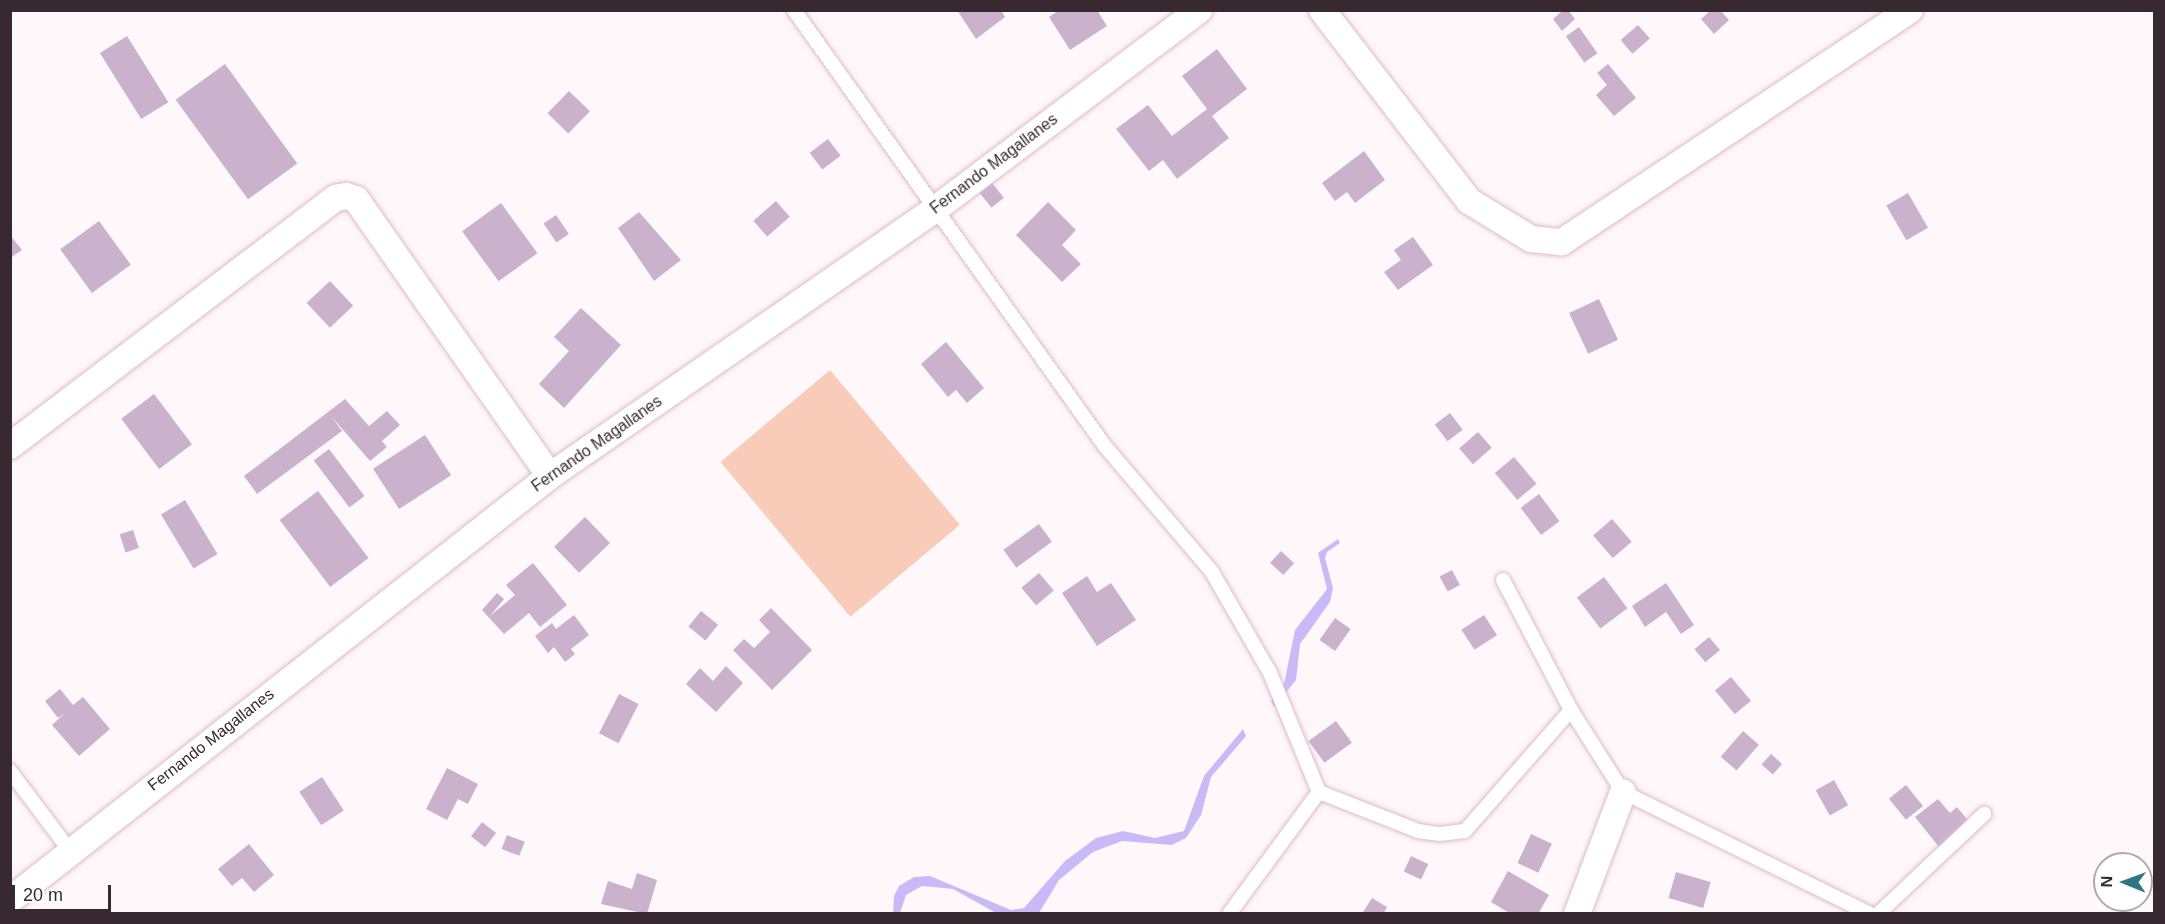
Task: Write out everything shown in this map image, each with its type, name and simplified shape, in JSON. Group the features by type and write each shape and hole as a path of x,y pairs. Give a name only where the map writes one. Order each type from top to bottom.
{"street":[{"name":"Fernando Magallanes","path":"10,900 550,476 934,210 1199,10"},
{"path":"1322,10 1469,201 1531,239 1563,242 1910,10"},
{"path":"10,446 336,198 346,196 356,199 550,476"},
{"path":"1577,914 1623,792"}],"lane":[{"path":"794,10 934,210 1104,445 1212,573 1270,673 1319,792 1418,831 1440,834 1465,831 1571,710"},
{"path":"1503,580 1571,710 1623,792 1870,914"},
{"path":"10,771 70,851"},
{"path":"1229,914 1319,792"},
{"path":"1878,914 1984,814"}],"shaded area":[{"path":"830,370 960,525 850,617 720,462"},
{"path":"1338,539 1340,543 1327,552 1325,558 1333,588 1330,602 1300,644 1296,680 1274,707 1271,701 1284,684 1295,630 1327,589 1318,553"},
{"path":"1243,729 1246,736 1211,777 1201,815 1186,838 1172,845 1122,841 1093,852 1059,880 1039,913 996,913 953,889 922,886 906,895 900,913 893,913 894,896 899,886 914,877 930,876 1011,910 1024,908 1065,861 1096,838 1123,831 1155,838 1184,831 1204,776"}],"building":[{"path":"957,10 1001,10 1005,17 976,39"},
{"path":"1059,10 1097,10 1107,26 1070,50 1049,17"},
{"path":"1563,10 1568,10 1575,19 1562,31 1553,19"},
{"path":"1711,10 1720,10 1729,20 1714,34 1701,19"},
{"path":"1638,25 1650,39 1632,54 1621,40"},
{"path":"1579,27 1597,53 1584,62 1566,36"},
{"path":"127,36 168,102 141,119 100,53"},
{"path":"1217,49 1247,89 1212,116 1229,138 1177,179 1163,160 1149,171 1116,129 1148,105 1172,136 1207,109 1182,76"},
{"path":"225,64 297,164 248,199 176,100"},
{"path":"1608,64 1636,98 1614,116 1596,95 1607,85 1597,73"},
{"path":"569,91 590,111 568,133 547,113"},
{"path":"828,139 841,156 822,170 810,153"},
{"path":"1364,151 1385,180 1355,203 1347,192 1335,201 1322,183"},
{"path":"992,183 1004,198 992,208 980,193"},
{"path":"1908,193 1928,228 1906,240 1886,206"},
{"path":"776,201 790,217 767,237 753,221"},
{"path":"1048,202 1076,230 1062,245 1081,264 1062,282 1016,235"},
{"path":"501,203 537,253 499,281 462,231"},
{"path":"639,212 681,260 654,281 618,228"},
{"path":"556,215 569,234 556,242 544,223"},
{"path":"99,221 131,265 92,293 60,249"},
{"path":"10,235 22,250 10,258"},
{"path":"1413,237 1433,265 1398,290 1384,272 1401,260 1394,250"},
{"path":"330,281 353,306 330,328 307,303"},
{"path":"1599,299 1618,340 1588,354 1569,313"},
{"path":"581,308 621,345 564,408 539,384 569,351 554,337"},
{"path":"946,342 984,388 967,403 956,390 948,397 921,364"},
{"path":"154,394 192,444 159,469 121,419"},
{"path":"345,399 369,426 387,411 400,425 382,441 387,447 370,461 331,416 342,431 257,494 244,476"},
{"path":"1450,413 1463,430 1447,441 1435,424"},
{"path":"1478,432 1492,448 1473,464 1459,448"},
{"path":"425,435 451,475 399,509 373,469"},
{"path":"329,449 365,496 349,508 314,460"},
{"path":"1514,457 1536,484 1517,500 1495,473"},
{"path":"318,491 369,558 330,587 280,520"},
{"path":"1539,494 1559,521 1541,535 1521,508"},
{"path":"185,500 217,554 193,568 161,514"},
{"path":"585,517 610,543 579,573 554,547"},
{"path":"1612,519 1632,542 1613,558 1593,535"},
{"path":"1039,524 1052,542 1016,568 1003,550"},
{"path":"133,530 139,548 126,552 120,534"},
{"path":"1281,551 1294,563 1283,575 1270,563"},
{"path":"533,563 567,605 540,627 529,613 504,634 482,610 497,593 504,599 490,616 515,595 506,585"},
{"path":"1452,570 1460,585 1448,592 1440,577"},
{"path":"1039,573 1054,591 1036,605 1021,588"},
{"path":"1087,576 1097,592 1111,583 1136,620 1097,646 1062,593"},
{"path":"1604,577 1627,608 1600,629 1577,597"},
{"path":"1666,583 1694,625 1681,634 1666,612 1645,627 1632,606"},
{"path":"771,608 812,650 772,690 733,650 744,639 754,648 770,632 759,620"},
{"path":"701,611 718,625 706,640 688,627"},
{"path":"574,615 589,635 571,649 575,654 565,662 554,647 548,653 535,636 552,623 556,629"},
{"path":"1484,615 1497,635 1474,650 1461,630"},
{"path":"1335,618 1351,629 1335,651 1320,640"},
{"path":"1709,637 1720,650 1705,662 1694,649"},
{"path":"726,666 743,683 716,712 686,684 700,668 713,681"},
{"path":"1731,677 1751,701 1735,714 1715,690"},
{"path":"60,689 73,705 83,697 110,729 79,756 52,725 65,713 58,718 45,701"},
{"path":"619,694 639,704 619,743 599,733"},
{"path":"1336,721 1352,743 1324,763 1308,741"},
{"path":"1743,731 1759,745 1737,770 1721,757"},
{"path":"1771,754 1782,764 1773,774 1762,764"},
{"path":"447,768 478,784 468,804 458,799 447,820 426,809"},
{"path":"322,777 344,811 321,825 299,792"},
{"path":"1834,780 1848,805 1830,816 1816,790"},
{"path":"1906,785 1923,806 1906,820 1889,799"},
{"path":"1938,799 1950,813 1957,807 1970,823 1939,847 1915,817"},
{"path":"482,822 496,833 485,847 471,836"},
{"path":"1531,834 1552,844 1538,873 1517,863"},
{"path":"507,835 525,842 519,856 502,849"},
{"path":"249,844 274,875 254,892 242,878 232,886 218,869"},
{"path":"1411,856 1428,864 1421,879 1404,871"},
{"path":"1508,871 1549,895 1538,914 1511,914 1491,902"},
{"path":"1676,872 1711,882 1703,908 1669,898"},
{"path":"637,873 657,880 647,914 601,904 608,881 632,889"},
{"path":"1372,898 1387,907 1383,914 1363,912"}]}
